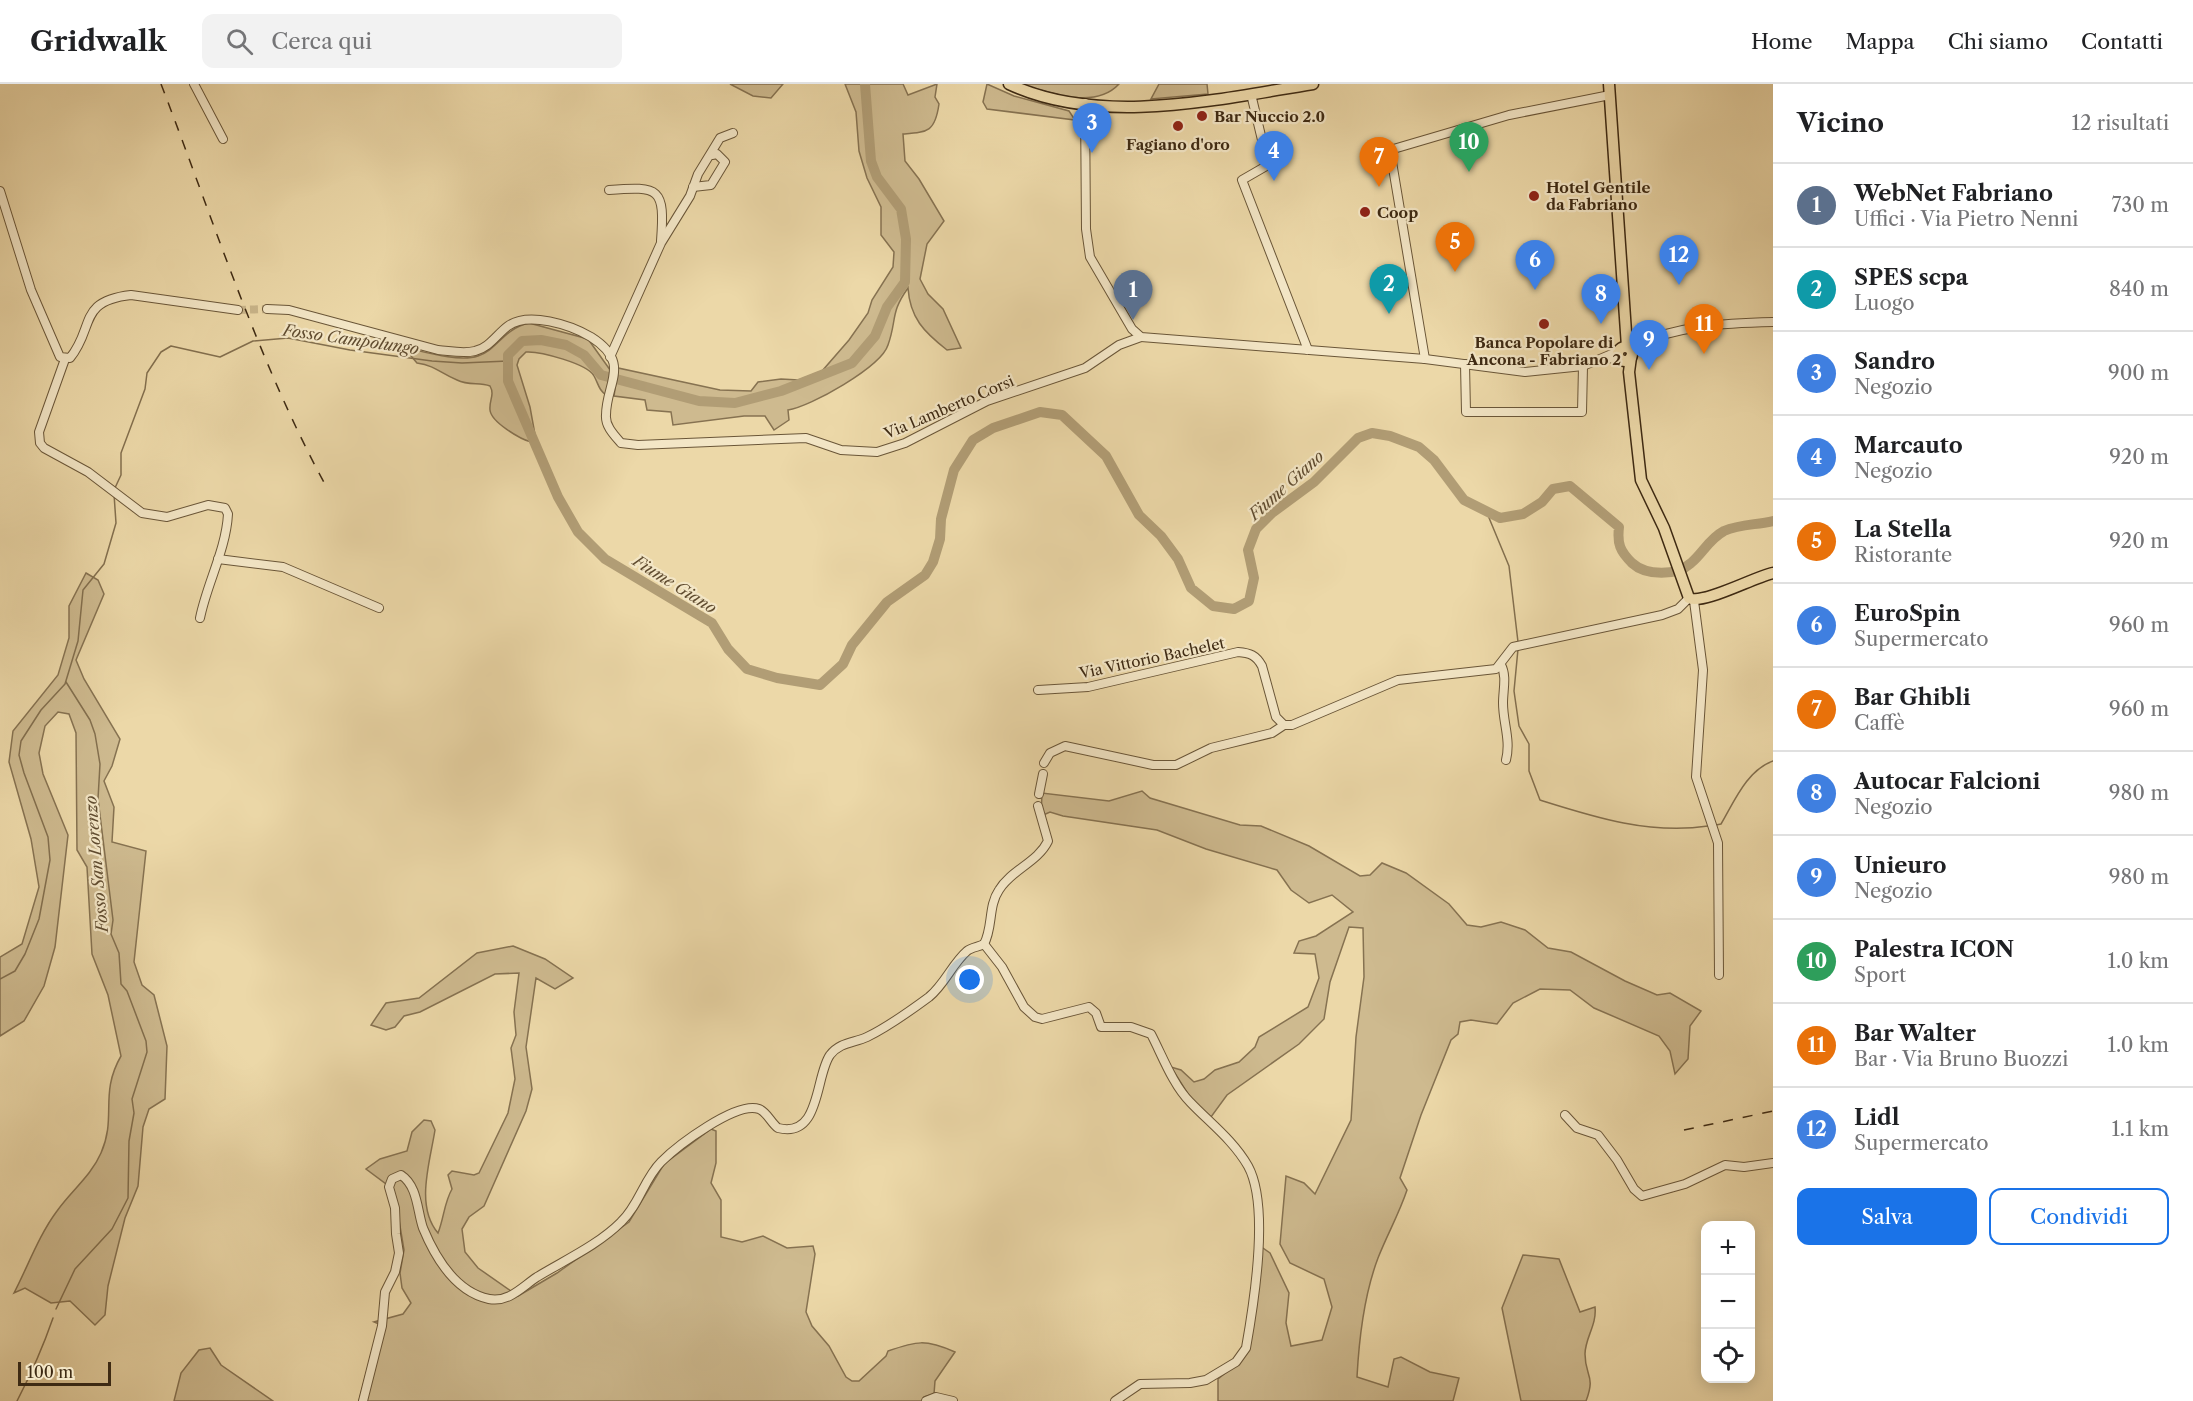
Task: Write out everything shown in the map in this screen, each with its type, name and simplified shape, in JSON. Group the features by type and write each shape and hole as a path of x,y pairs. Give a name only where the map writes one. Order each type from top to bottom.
{"main road":[{"path":"1010,84 1054,98 1085,103 1156,106 1313,84"},
{"path":"1610,90 1624,328 1641,480 1664,528 1680,579 1692,600 1707,599 1754,577 1773,573"}],"street":[{"path":"194,84 223,139"},
{"path":"1425,359 1390,150 1509,115 1610,90"},
{"path":"1251,94 1268,165 1242,180 1308,350"},
{"path":"1085,103 1086,229 1090,257 1132,329 1142,337"},
{"path":"267,309 289,310 438,350 462,353 477,351 488,345 507,326 528,318 590,336 610,357 661,243 720,138 733,133"},
{"path":"693,187 711,185 725,162 717,154 712,155"},
{"path":"609,190 639,188 652,189 657,193 663,220 661,243"},
{"path":"0,191 31,290 56,352 64,359"},
{"path":"64,359 70,358 74,353 91,313 101,303 114,297 131,296 238,310"},
{"path":"1624,328 1633,338 1648,339 1715,324 1773,322"},
{"name":"Via Lamberto Corsi","path":"1119,345 1132,329"},
{"name":"Via Lamberto Corsi","path":"610,357 615,375 605,416 610,430 621,443 674,444 806,438 841,450 878,452 905,443 987,401 1085,368 1119,345 1142,337 1425,359 1525,372 1583,366 1626,353"},
{"path":"1626,353 1648,339"},
{"path":"64,359 39,432 40,443 52,453 102,482 130,506 154,517 167,517 208,505 225,508 228,521 218,559 204,595 200,618"},
{"path":"1465,364 1466,412 1582,412 1583,366"},
{"path":"218,559 283,567 379,608"},
{"path":"1044,763 1050,753 1065,746 1153,765 1176,765 1211,748 1272,733 1284,725 1292,725 1398,680 1470,674 1496,669 1513,647 1662,615 1692,600 1703,670 1696,777 1717,836 1719,975"},
{"name":"Via Vittorio Bachelet","path":"1038,690 1088,687 1238,652 1247,653 1258,658 1276,717 1284,725"},
{"path":"1501,665 1504,671 1503,705 1509,740 1506,760"},
{"path":"1040,794 1043,774"},
{"path":"984,944 997,892 1006,880 1044,850 1048,841 1038,806"},
{"path":"363,1401 382,1326 385,1292 395,1272 399,1253 395,1208 389,1187 392,1179 401,1175 407,1179 418,1204 423,1227 442,1263 454,1279 489,1299 503,1298 519,1291 620,1224 631,1212 661,1162 715,1122 737,1110 749,1108 764,1113 778,1128 793,1130 800,1126 813,1108 832,1053 848,1042 868,1037 928,997 946,980 967,951 984,944"},
{"path":"984,944 1002,967 1024,1007 1035,1017 1042,1019 1089,1007 1096,1013 1101,1028 1131,1027 1151,1034 1188,1101 1219,1127 1242,1157 1255,1182 1258,1269 1246,1348 1242,1356 1206,1380 1190,1383 1140,1384 1115,1401"},
{"path":"1565,1115 1577,1128 1598,1135 1617,1160 1634,1190 1642,1196 1685,1184 1725,1165 1744,1167 1773,1162"},
{"path":"926,1401 936,1397 953,1401"}],"shaded area":[{"path":"730,84 783,84 771,98 753,96"},
{"path":"845,84 903,84 908,95 937,84 935,97 939,104 932,125 924,131 903,134 905,161 919,179 944,221 927,244 920,279 928,294 943,309 961,348 947,350 931,337 915,316 908,288 896,310 891,336 883,354 844,385 812,402 788,410 789,420 774,430 765,416 744,416 673,425 671,412 647,410 645,400 614,396 618,368 720,390 751,391 758,382 781,379 799,380 822,371 849,340 868,313 872,300 893,267 894,252 881,235 881,207 867,178 859,151 856,112"},
{"path":"987,84 1014,96 1069,111 1075,120 987,109 983,102"},
{"path":"1021,84 1119,84 1109,92 1085,98 1058,95"},
{"path":"1159,84 1207,84 1208,94 1151,99"},
{"path":"529,323 588,339 613,374 607,396 600,389 590,371 583,367 552,356 526,352 517,365 530,407 536,440 531,442 495,420 490,410 492,392 490,386 461,382 434,368 417,363 411,356 411,349 435,355 471,358 485,353 506,334"},
{"path":"86,573 98,580 104,594 76,660 84,679 120,739 112,766 104,781 114,807 112,842 146,851 134,962 142,985 154,995 167,1046 165,1099 149,1109 143,1127 138,1186 125,1218 108,1286 105,1315 95,1325 70,1301 51,1303 25,1288 14,1293 51,1220 92,1169 101,1153 108,1128 111,1082 121,1056 108,995 92,954 87,867 77,850 76,733 69,714 58,712 45,726 39,753 43,774 68,835 55,947 44,986 24,1021 0,1036 0,957 22,944 39,887 31,839 9,762 13,731 58,675 69,638 69,606"},
{"path":"1142,791 1150,798 1240,825 1261,826 1309,846 1360,876 1370,875 1382,863 1406,873 1449,904 1467,925 1481,927 1501,922 1525,930 1548,948 1571,952 1625,981 1657,995 1670,993 1701,1011 1690,1026 1688,1059 1675,1074 1670,1051 1659,1036 1594,1008 1570,990 1540,989 1513,1003 1497,1024 1471,1020 1460,1022 1458,1034 1451,1040 1421,1115 1400,1178 1407,1190 1378,1258 1369,1287 1361,1332 1357,1377 1388,1387 1394,1359 1401,1357 1430,1372 1459,1378 1453,1401 1218,1401 1218,1379 1239,1362 1247,1350 1260,1246 1270,1253 1289,1293 1286,1323 1291,1346 1322,1340 1332,1307 1324,1279 1290,1263 1280,1244 1286,1176 1304,1183 1315,1194 1351,1120 1356,1037 1364,977 1363,928 1349,927 1330,982 1324,1019 1299,1044 1227,1095 1211,1117 1193,1102 1171,1067 1181,1070 1194,1082 1204,1079 1215,1070 1239,1062 1255,1047 1259,1037 1308,1007 1319,978 1315,954 1294,953 1299,941 1316,936 1353,912 1332,895 1309,903 1291,890 1277,870 1206,849 1157,830 1050,812 1041,816 1042,793 1109,801"},
{"path":"513,946 545,959 573,978 555,989 536,978 526,1047 532,1089 526,1111 484,1206 469,1217 462,1229 465,1252 478,1268 518,1296 557,1273 629,1222 664,1164 711,1129 716,1131 716,1163 711,1183 721,1200 721,1237 742,1242 763,1236 787,1248 813,1246 815,1254 806,1312 812,1326 829,1346 846,1377 852,1381 859,1381 886,1356 888,1351 914,1343 928,1343 955,1352 935,1381 934,1394 924,1397 922,1401 359,1401 379,1324 374,1322 403,1314 411,1303 402,1288 400,1273 404,1250 394,1190 366,1169 380,1159 407,1151 412,1132 424,1120 431,1121 435,1130 426,1183 426,1197 431,1222 438,1233 452,1189 448,1175 452,1171 474,1175 479,1173 508,1113 515,1079 511,1048 516,1035 514,1012 519,973 495,974 420,1012 404,1016 395,1027 386,1030 371,1025 386,1003 419,998 477,953"},
{"path":"1523,1255 1559,1259 1580,1312 1595,1307 1585,1354 1590,1381 1586,1401 1521,1401 1502,1308"},
{"path":"210,1348 221,1365 273,1401 174,1401 181,1373 199,1350"}],"waterway":[{"name":"Fiume Giano","path":"865,84 871,161 877,177 901,209 906,239 905,282 887,307 875,336 852,363 781,391 735,403 699,401 601,375 584,355 566,345 541,340 522,341 508,355 508,381 558,497 578,532 605,559 712,623 728,649 747,669 777,678 820,685 843,664 852,645 887,602 925,575 933,562 940,539 941,519 954,470 973,440 993,428 1040,412 1062,415 1106,456 1139,515 1161,536 1178,559 1191,588 1213,606 1234,609 1249,601 1254,578 1248,550 1256,529 1272,513 1314,482 1358,438 1372,433 1390,436 1419,447 1434,460 1464,500 1500,518 1523,514 1542,502 1553,489 1570,486 1619,527 1620,547 1632,563 1653,572 1670,572 1685,567 1724,531 1773,521"},
{"name":"Fosso Campolungo","path":"114,490 121,475 121,453 145,389 147,373 161,352 171,346 220,357 253,341 288,338 350,350 432,361 462,363 508,361"},
{"name":"Fosso Campolungo","path":"0,979 15,971 25,954 39,919 50,860 48,837 19,755 21,741 41,710 65,684 78,641 83,590 104,564 116,523 114,494"},
{"path":"1487,513 1509,566 1518,642"},
{"path":"1518,649 1514,691 1519,726 1529,744 1529,771 1540,800 1622,823 1665,828 1708,826"},
{"name":"Fosso San Lorenzo","path":"56,1309 75,1269 112,1229 128,1198 129,1141 134,1113 132,1099 147,1052 146,1041 127,991 121,984 119,953 111,934 113,920 98,799 100,764 95,734 90,720 66,682"},
{"path":"1716,825 1721,824 1749,779 1764,765 1773,761"},
{"name":"Fosso San Lorenzo","path":"17,1401 53,1318"}],"tunnel":[{"path":"238,310 267,309"}],"railway":[{"path":"161,84 258,340 279,391 327,488"},
{"path":"1684,1130 1773,1111"}],"place":[{"name":"Bar Nuccio 2.0","path":"1202,116"},
{"name":"Fagiano d'oro","path":"1178,126"},
{"name":"Sandro","path":"1092,153"},
{"name":"Palestra ICON","path":"1469,172"},
{"name":"Marcauto","path":"1274,181"},
{"name":"Bar Ghibli","path":"1379,187"},
{"name":"Hotel Gentile da Fabriano","path":"1534,196"},
{"name":"Coop","path":"1365,212"},
{"name":"La Stella","path":"1455,272"},
{"name":"Lidl","path":"1679,285"},
{"name":"EuroSpin","path":"1535,290"},
{"name":"SPES scpa","path":"1389,314"},
{"name":"WebNet Fabriano","path":"1133,320"},
{"name":"Banca Popolare di Ancona - Fabriano 2","path":"1544,324"},
{"name":"Autocar Falcioni","path":"1601,324"},
{"name":"Bar Walter","path":"1704,354"},
{"name":"Unieuro","path":"1649,370"}]}
